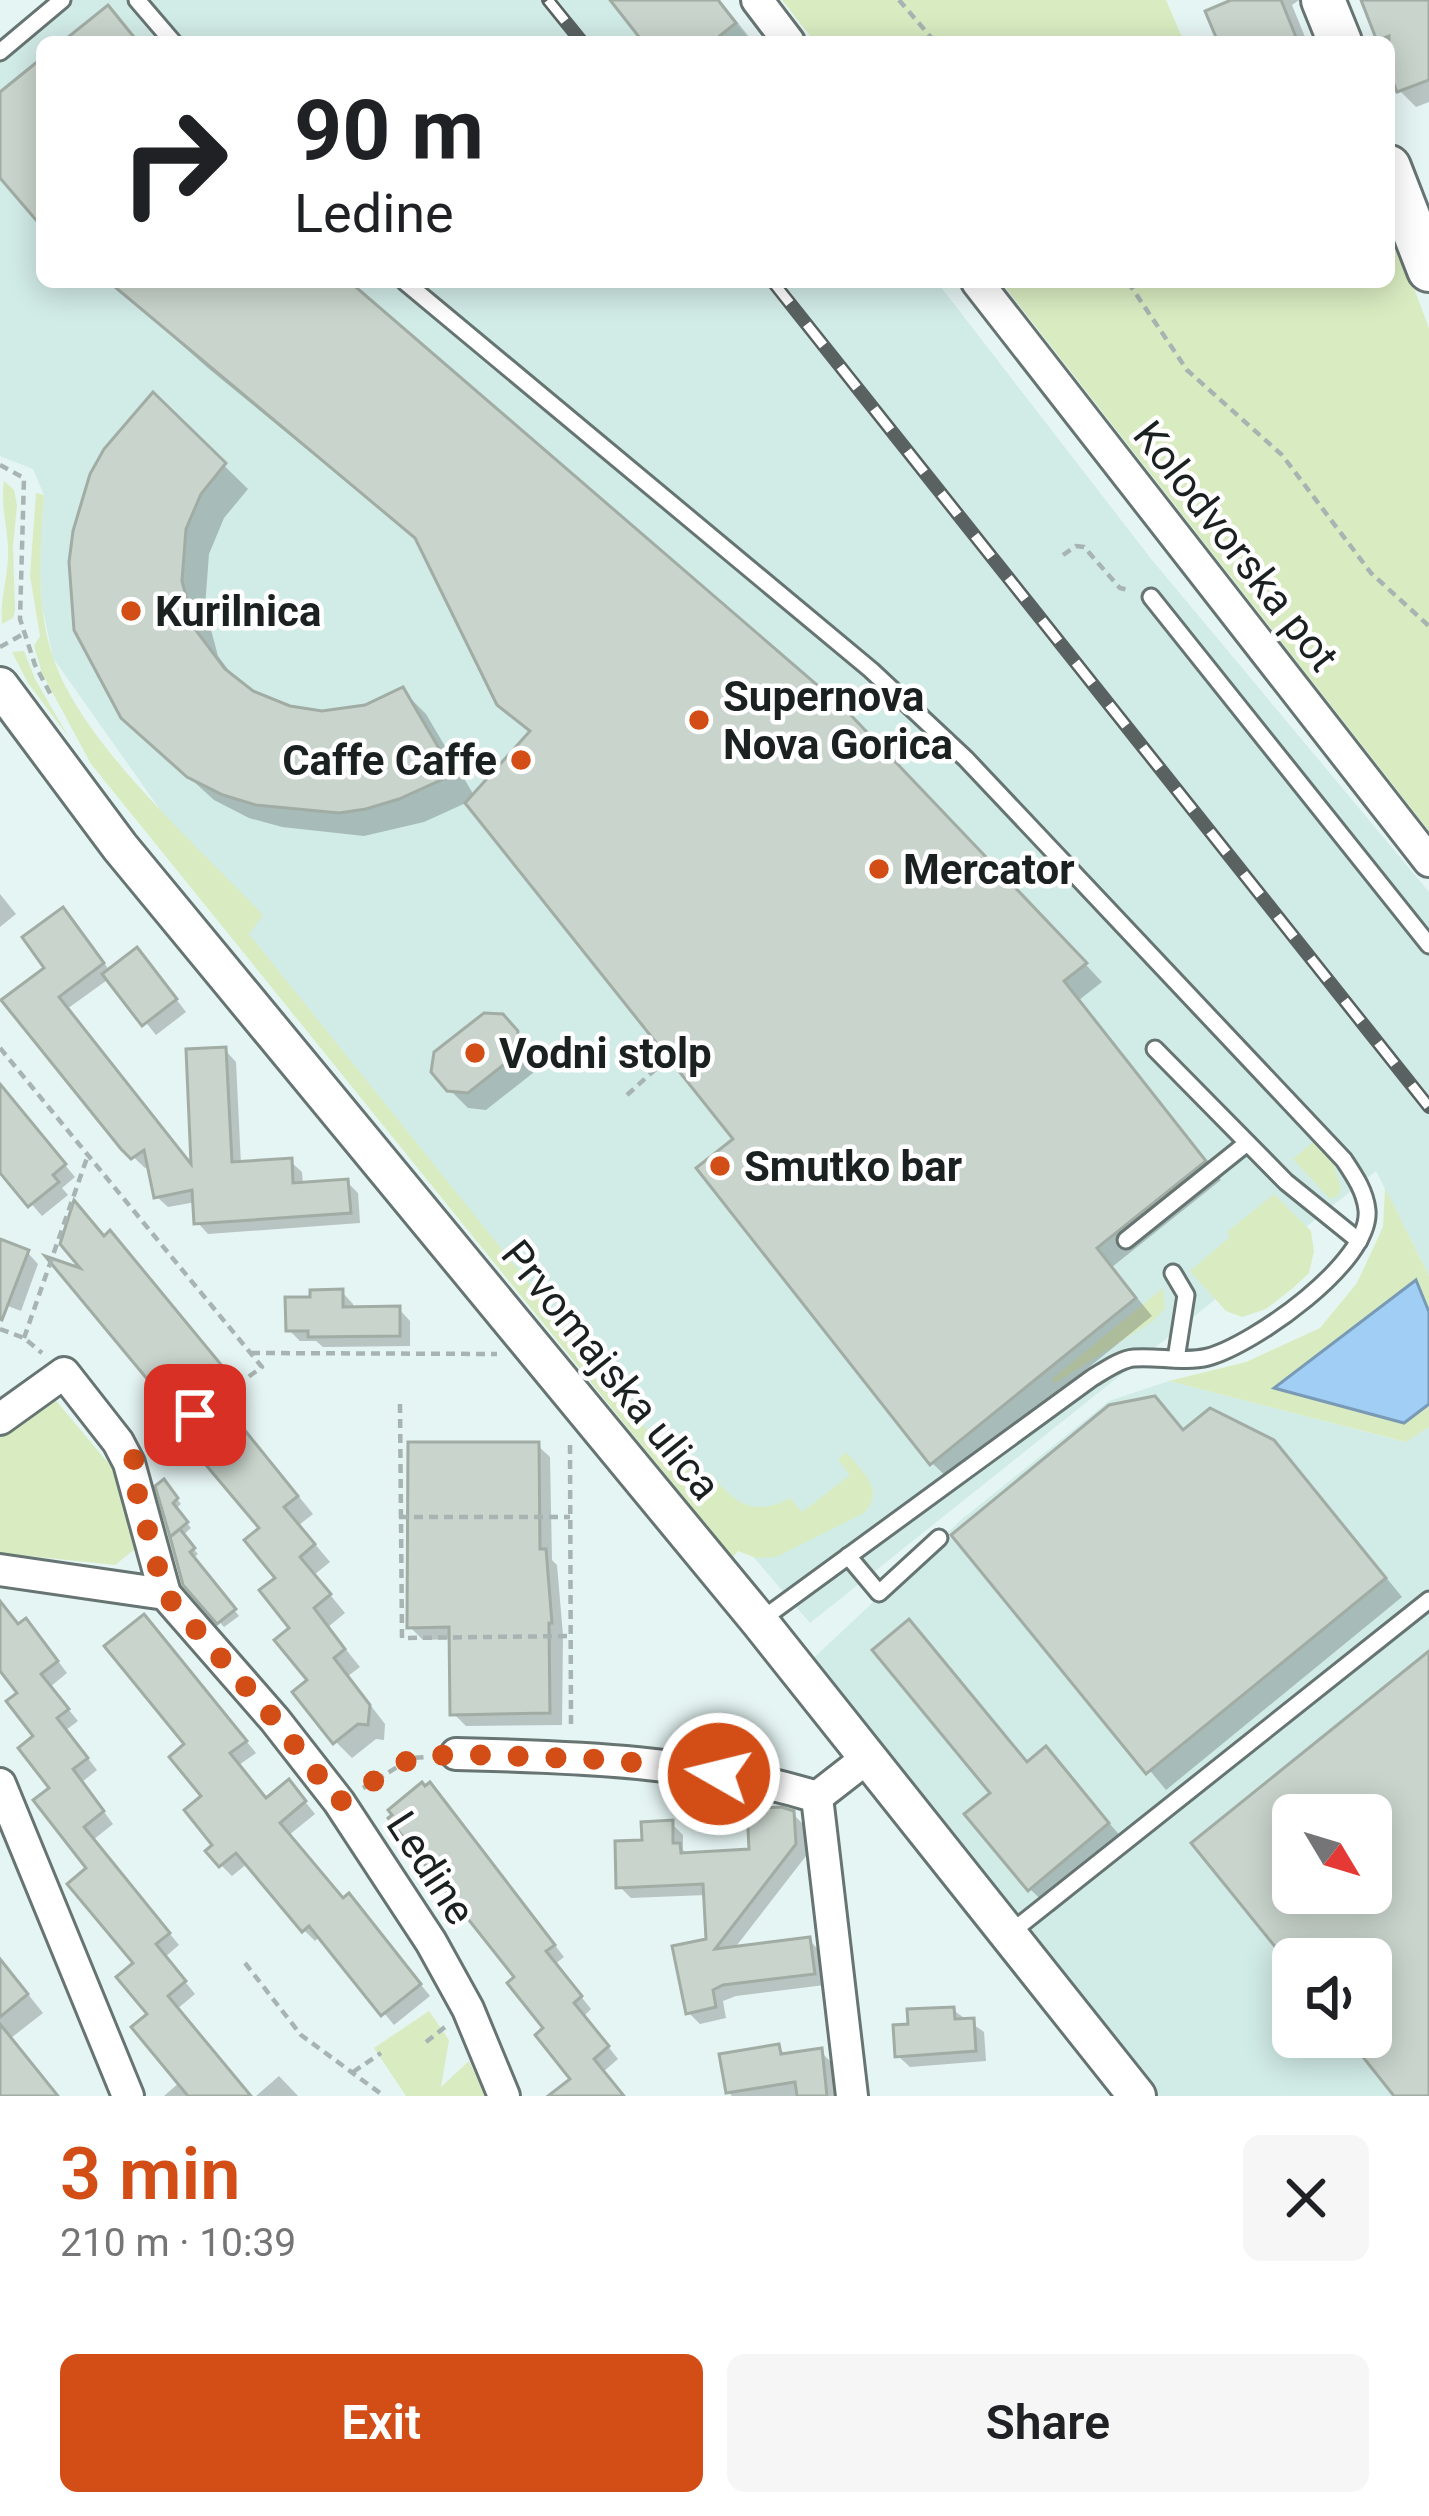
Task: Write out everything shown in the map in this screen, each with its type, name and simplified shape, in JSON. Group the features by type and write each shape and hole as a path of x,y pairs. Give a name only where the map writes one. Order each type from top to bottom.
{"main road":[{"path":"1323,0 1338,36"},
{"path":"1395,182 1429,270"}],"street":[{"path":"757,0 784,36"},
{"name":"Kolodvorska pot","path":"982,288 1429,861"},
{"name":"Prvomajska ulica","path":"12,645 7,694 120,847 759,1622 1137,2096"},
{"path":"0,1419 64,1373"},
{"name":"Ledine","path":"64,1373 129,1463 165,1594 339,1802 431,1942 468,2009 504,2096"},
{"path":"0,1570 165,1594"},
{"path":"456,1754 571,1757 761,1780 817,1797"},
{"path":"817,1797 868,1758"},
{"path":"0,1784 128,2096"},
{"path":"817,1797 852,2096"}],"lane":[{"path":"0,52 62,0"},
{"path":"136,0 168,36"},
{"path":"412,288 871,670 966,759 1344,1160 1359,1183 1368,1214 1359,1241 1337,1270 1277,1321 1237,1346 1205,1358 1129,1358 1092,1378 759,1622"},
{"path":"1151,597 1429,946"},
{"path":"1155,1049 1286,1182 1359,1241"},
{"path":"1126,1240 1247,1143"},
{"path":"1173,1273 1186,1295 1176,1359"},
{"path":"848,1556 880,1593 939,1538"},
{"path":"1009,1934 1429,1600"}],"path":[{"path":"899,0 930,36"},
{"path":"1132,288 1186,370 1282,455 1371,573 1429,626"},
{"path":"0,465 24,478 20,619"},
{"path":"1063,555 1079,545 1084,547 1120,587 1151,597"},
{"path":"0,647 12,645"},
{"path":"0,1048 262,1366 129,1463"},
{"path":"627,1095 668,1058"},
{"path":"24,1338 88,1155"},
{"path":"0,1329 24,1338 64,1373"},
{"path":"251,1353 486,1356 506,1352"},
{"path":"570,1392 571,1757"},
{"path":"400,1404 402,1638 571,1636"},
{"path":"399,1517 571,1517"},
{"path":"339,1802 412,1758 456,1754"},
{"path":"245,1963 301,2035 384,2096"},
{"path":"353,2072 381,2053"}],"shaded area":[{"path":"69,0 718,0 746,36 36,36 36,288 942,288 1152,560 1429,892 1429,1276 1376,1171 810,1623 662,1450 248,934 53,658 39,561 44,495 33,469 0,456 0,58"},
{"path":"1169,1381 1405,1442 1429,1427 1429,2096 1156,2096 805,1666 961,1520 1109,1401"}],"green space":[{"path":"782,0 1166,0 1181,36 810,36"},
{"path":"1395,238 1429,328 1429,831 1006,288 1395,288"},
{"path":"4,481 14,490 17,505 15,611 2,624 8,557"},
{"path":"36,493 44,495 40,578 48,640 69,693 90,727 146,794 263,915 249,934 662,1449 670,1443 700,1479 710,1472 745,1504 766,1507 790,1498 802,1512 850,1475 838,1460 846,1452 872,1489 864,1513 776,1557 756,1558 738,1551 733,1557 728,1552 91,764 42,673 34,646 40,636 30,576"},
{"path":"24,651 68,736 28,683 12,652"},
{"path":"1313,1142 1333,1164 1341,1188 1338,1196 1330,1199 1293,1159"},
{"path":"1385,1188 1429,1276 1429,1427 1406,1442 1169,1381 1246,1362 1320,1328 1357,1283 1383,1227"},
{"path":"1274,1194 1311,1231 1314,1251 1309,1273 1266,1309 1242,1317 1226,1311 1190,1271 1230,1237 1227,1232"},
{"path":"1163,1288 1165,1308 1153,1321 1055,1383 1052,1379"},
{"path":"53,1397 125,1483 144,1542 115,1565 0,1553 0,1433"},
{"path":"429,2011 449,2040 441,2087 469,2061 485,2096 406,2096 374,2048"}],"water":[{"path":"1416,1280 1429,1312 1429,1404 1404,1423 1274,1388"}],"building":[{"path":"610,0 718,0 736,23 720,36 638,36"},
{"path":"1231,0 1281,0 1296,36 1215,36 1205,11"},
{"path":"1361,0 1429,0 1429,80 1397,92 1395,36 1375,36"},
{"path":"108,5 133,36 69,36"},
{"path":"36,63 36,220 0,178 0,92"},
{"path":"116,288 357,288 845,709 1087,963 1064,981 1206,1161 1097,1248 1136,1298 930,1465 696,1168 733,1139 465,803 530,731 497,705 415,538"},
{"name":"Kurilnica","path":"153,392 226,463 201,494 186,529 182,581 195,629 225,669 253,691 290,706 322,711 365,705 403,687 454,774 366,809 339,813 256,805 187,777 121,718 74,630 69,562 90,474 104,449"},
{"path":"63,907 104,963 59,997 191,1164 186,1049 226,1047 232,1162 292,1158 293,1183 348,1179 351,1213 194,1224 192,1190 154,1198 144,1150 131,1159 121,1149 1,1000 44,968 22,937"},
{"path":"137,947 177,999 142,1026 102,974"},
{"name":"Vodni stolp","path":"484,1013 503,1014 518,1031 516,1055 468,1093 447,1091 431,1072 434,1052"},
{"path":"0,1084 66,1164 53,1175 59,1182 28,1207 0,1173"},
{"path":"74,1200 104,1236 110,1230 223,1367 205,1381 298,1496 284,1507 315,1544 300,1557 331,1594 314,1608 345,1649 334,1658 370,1705 368,1725 358,1724 333,1744 292,1692 307,1680 274,1640 289,1628 259,1590 275,1578 244,1540 259,1528 179,1433 187,1427 45,1256 80,1268 60,1244"},
{"path":"0,1239 29,1250 2,1320 0,1319"},
{"path":"343,1289 343,1307 400,1306 400,1336 308,1337 308,1331 286,1331 285,1297"},
{"path":"1155,1396 1183,1430 1210,1408 1274,1440 1386,1578 1146,1774 951,1535 1109,1405"},
{"path":"408,1442 539,1442 540,1549 546,1549 552,1623 550,1713 450,1715 449,1627 407,1628"},
{"path":"164,1479 178,1498 173,1503 188,1522 170,1537 155,1486"},
{"path":"180,1529 195,1548 190,1552 236,1609 217,1624 183,1585 170,1537"},
{"path":"0,1601 18,1624 26,1618 58,1661 41,1674 69,1709 57,1718 88,1758 73,1769 104,1811 84,1827 170,1933 156,1944 186,1981 168,1996 251,2096 188,2096 131,2027 147,2014 116,1977 133,1963 67,1884 86,1868 33,1800 49,1788 18,1748 33,1736 6,1701 17,1693 0,1671"},
{"path":"144,1614 247,1741 230,1753 266,1798 289,1779 306,1801 280,1823 343,1898 349,1893 421,1984 381,2016 309,1926 302,1932 236,1853 219,1867 205,1851 212,1845 184,1810 201,1796 169,1757 184,1744 104,1646"},
{"path":"909,1619 1027,1762 1046,1746 1109,1823 1028,1891 964,1814 990,1793 872,1650"},
{"path":"1429,1651 1429,2096 1394,2096 1364,2058 1392,2058 1392,1938 1272,1938 1272,1943 1191,1843"},
{"path":"422,1782 425,1786 430,1782 555,1945 546,1951 582,1996 574,2003 609,2046 594,2059 624,2096 548,2096 570,2079 535,2035 543,2028 507,1983 514,1977 388,1818 392,1815 388,1810"},
{"path":"747,1809 794,1811 796,1844 715,1949 810,1937 815,1974 723,1985 713,1990 716,2007 686,2014 672,1946 706,1939 703,1884 616,1888 615,1841 642,1840 641,1822 673,1820 673,1843 680,1843 681,1853 749,1849"},
{"path":"0,1959 28,1994 0,2017"},
{"path":"954,2007 955,2019 974,2018 976,2051 895,2057 893,2025 908,2024 907,2009"},
{"path":"0,2024 58,2096 0,2096"},
{"path":"779,2044 781,2054 822,2048 827,2096 797,2096 795,2082 726,2093 719,2054"}],"railway":[{"path":"548,0 577,36"},
{"path":"778,288 1429,1107"}],"place":[{"name":"Kurilnica","path":"131,611"},
{"name":"Supernova Nova Gorica","path":"699,720"},
{"name":"Caffe Caffe","path":"521,760"},
{"name":"Mercator","path":"879,869"},
{"name":"Vodni stolp","path":"475,1053"},
{"name":"Smutko bar","path":"720,1166"}],"route":[{"path":"195,1415 129,1463 165,1594 339,1802 412,1758 456,1754 615,1760 719,1774"}]}
